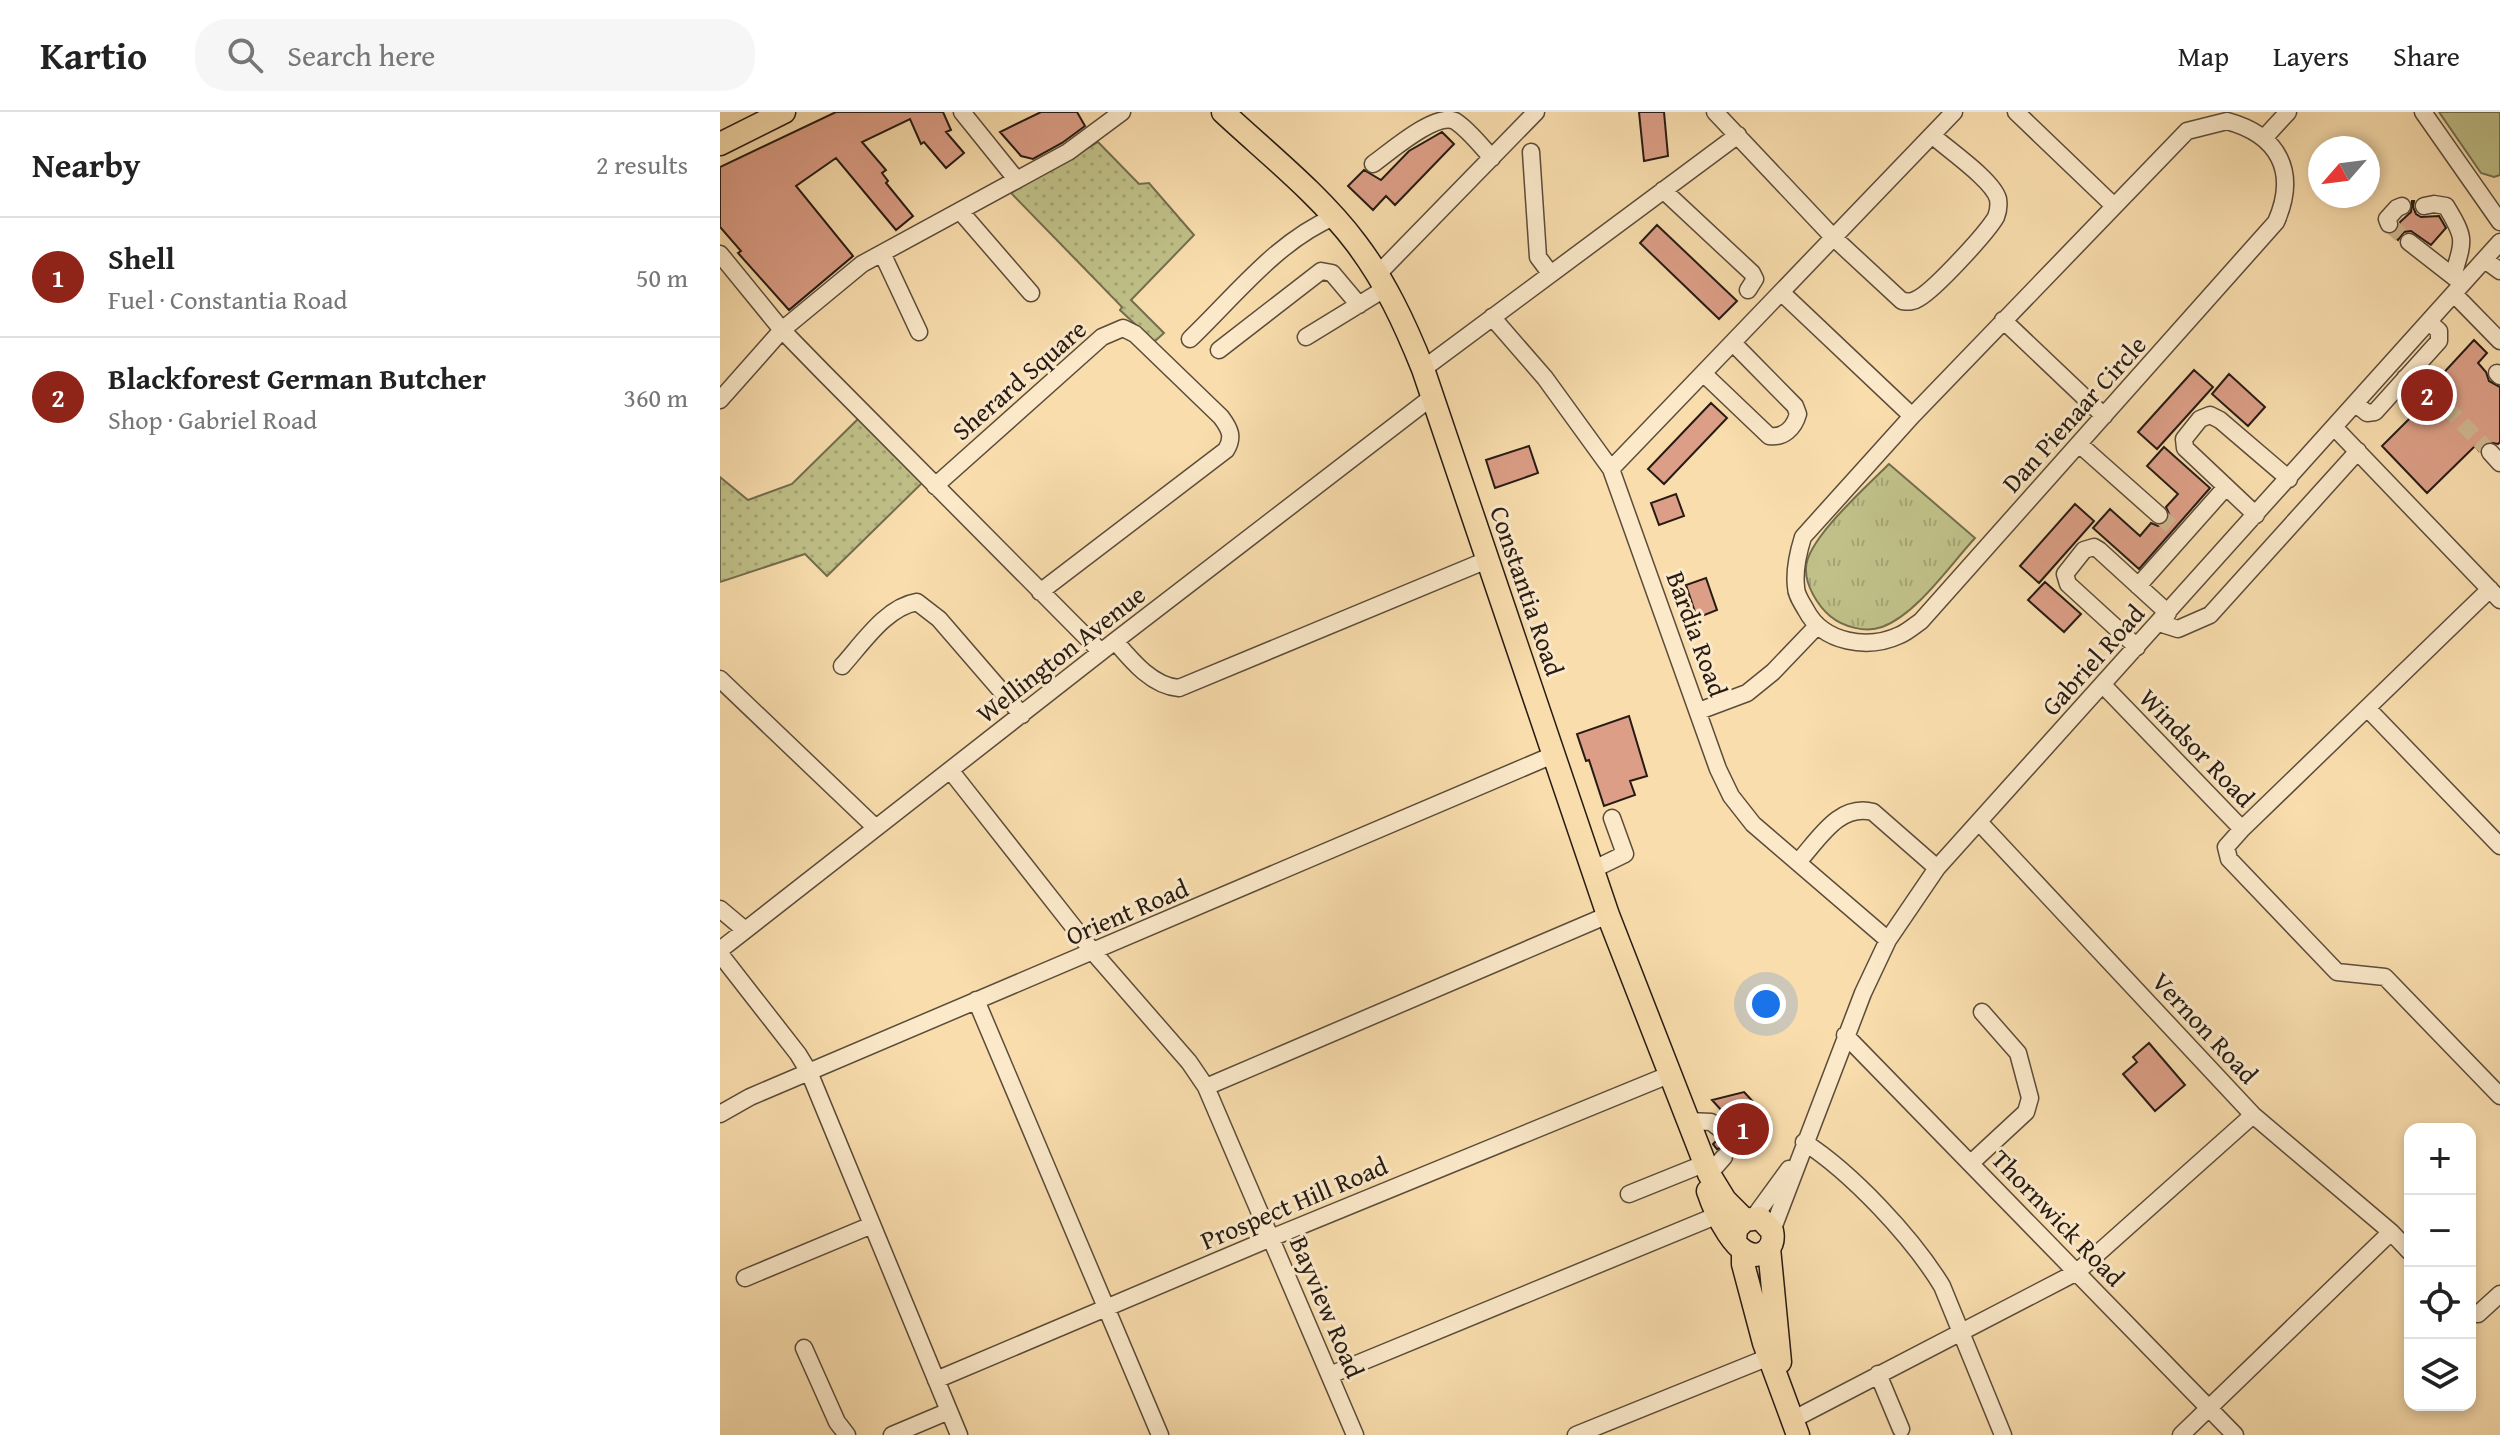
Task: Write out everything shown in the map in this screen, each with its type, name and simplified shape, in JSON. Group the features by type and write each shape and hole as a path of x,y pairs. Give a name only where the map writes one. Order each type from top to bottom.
{"main road":[{"path":"720,144 784,112"},
{"name":"Constantia Road","path":"1223,112 1334,217 1356,242 1402,319 1423,369 1608,915 1691,1130 1711,1165 1725,1200 1760,1229"},
{"name":"Constantia Road","path":"1711,1165 1718,1215 1739,1246"},
{"path":"1760,1229 1736,1229 1769,1357 1795,1427"},
{"path":"1739,1246 1754,1256 1760,1229"},
{"path":"1760,1229 1778,1339 1779,1383"}],"street":[{"path":"962,112 1016,179"},
{"path":"720,400 782,330 862,264 1068,152 1122,112"},
{"path":"1306,337 1359,305 1536,112"},
{"path":"1715,112 1833,237 1902,301 1911,302 1923,296 1965,254 1996,216 1999,205 1997,196 1987,184 1932,135"},
{"path":"1611,469 1954,112"},
{"path":"2016,112 2113,205"},
{"path":"1699,711 1723,704 1754,688 1817,626 1795,590 1796,562 1803,537 1912,416 2113,205 2187,131 2227,121 2265,137 2288,112"},
{"path":"2423,112 2500,222"},
{"path":"1373,164 1419,129 1443,119 1457,122 1492,158"},
{"path":"1423,369 1738,135"},
{"name":"Dan Pienaar Circle","path":"1817,626 1854,643 1879,642 1901,635 1921,621 2276,222 2285,202 2286,179 2279,155 2265,137"},
{"path":"1531,152 1538,257 1550,273"},
{"path":"1663,190 1752,273 1755,279 1748,290"},
{"path":"2389,224 2387,219 2402,206"},
{"path":"2424,206 2446,206 2459,229 2463,242 2457,285"},
{"path":"960,211 1031,293"},
{"path":"1190,339 1278,255 1312,228 1334,217"},
{"path":"2409,242 2457,285 2500,341"},
{"name":"Gabriel Road","path":"1760,1229 1798,1158 1845,1035 1888,940 1937,868 2335,428 2429,322 2457,285 2500,242"},
{"path":"882,253 919,332"},
{"path":"720,254 782,330 1101,652"},
{"path":"2485,260 2500,271"},
{"path":"1219,350 1321,271 1332,273 1359,305"},
{"path":"1781,292 1912,416"},
{"name":"Bardia Road","path":"1492,317 1545,378 1611,469 1718,769 1731,796 1753,824 1888,940"},
{"path":"2003,320 2104,416"},
{"path":"2356,404 2365,412 2372,413 2439,341 2439,331 2429,322"},
{"name":"Sherard Square","path":"935,486 1102,337 1123,328 1135,334 1221,417 1231,434 1231,443 1226,450 1040,592"},
{"path":"1704,374 1769,436 1779,438 1785,434 1796,422 1798,414 1795,406 1733,343"},
{"path":"2405,378 2421,382 2429,389"},
{"name":"Wellington Avenue","path":"720,952 1115,641 1432,397"},
{"path":"2256,515 2187,452 2184,444 2186,435 2206,416 2214,416 2289,479"},
{"path":"2242,829 2367,708 2495,595 2335,428"},
{"path":"2079,444 2159,515"},
{"path":"2137,647 2068,584 2065,574 2084,550 2094,547 2138,586 2164,618 2178,629 2210,615 2358,451"},
{"path":"2138,586 2180,534 2226,487"},
{"path":"1115,641 1149,676 1169,687 1179,688 1487,560"},
{"path":"842,666 893,612 917,602 939,619 1022,715"},
{"path":"720,679 876,828"},
{"name":"Windsor Road","path":"2103,685 2242,829 2226,847 2229,859 2337,972 2385,977 2500,1096"},
{"path":"2367,708 2500,846"},
{"name":"Orient Road","path":"720,1114 738,1102 1553,755"},
{"name":"Bayview Road","path":"950,770 1094,953 1189,1062 1206,1087 1355,1435"},
{"path":"1798,862 1836,820 1846,812 1864,809 1873,812 1937,868"},
{"path":"1592,870 1625,854 1612,818"},
{"name":"Vernon Road","path":"1979,822 2253,1115 2404,1246"},
{"path":"720,909 745,930"},
{"path":"1206,1087 1608,915"},
{"path":"720,952 809,1072 959,1435"},
{"path":"976,1000 1160,1435"},
{"path":"1971,1163 2026,1112 2030,1098 2018,1053 1982,1012"},
{"name":"Thornwick Road","path":"1845,1035 2235,1435"},
{"name":"Prospect Hill Road","path":"936,1380 1671,1074"},
{"path":"1795,1427 1878,1374 2077,1272 2253,1115"},
{"path":"1691,1130 1711,1122 1724,1132"},
{"path":"1804,1142 1834,1164 1907,1237 1942,1286 2003,1435"},
{"path":"1629,1194 1711,1165"},
{"path":"1330,1375 1718,1215"},
{"path":"745,1278 872,1225"},
{"path":"2181,1435 2391,1232"},
{"path":"2477,1311 2500,1294"},
{"path":"804,1348 837,1422 847,1435"},
{"path":"1576,1435 1769,1357"},
{"path":"1878,1374 1901,1429"},
{"path":"892,1435 949,1411"}],"green space":[{"path":"2439,112 2500,112 2500,175 2494,177 2481,173"},
{"path":"1098,142 1139,184 1149,183 1194,235 1131,300 1164,333 1154,342 1011,193"},
{"path":"858,419 922,483 827,576 805,554 720,582 720,477 748,500 792,484"},
{"path":"1889,464 1975,538 1932,588 1895,621 1882,627 1855,628 1835,620 1821,607 1810,588 1806,568 1809,556 1827,528"}],"building":[{"path":"836,112 943,112 951,130 946,132 964,153 946,168 924,142 921,144 910,119 862,142 886,170 882,173 888,181 886,183 913,216 896,230 836,158 796,186 853,256 789,310 738,253 741,251 720,227 720,167"},
{"path":"1041,112 1077,112 1085,126 1033,159 1021,156 1000,132"},
{"path":"1639,112 1664,112 1668,156 1644,161"},
{"path":"1442,132 1454,144 1395,205 1386,196 1373,210 1348,186 1364,170 1381,180 1409,151"},
{"path":"2412,201 2416,214 2421,217 2439,216 2446,228 2431,245 2411,231 2404,232 2398,240 2392,234 2411,212"},
{"path":"1657,225 1737,301 1719,319 1640,243"},
{"path":"2474,340 2487,353 2478,363 2489,381 2500,387 2500,442 2487,442 2479,451 2475,446 2427,493 2382,446 2428,400 2438,396 2440,386 2436,381"},
{"path":"2194,370 2213,387 2157,449 2138,432"},
{"path":"2229,374 2265,407 2248,426 2212,394"},
{"path":"1711,403 1727,418 1664,484 1648,469"},
{"path":"1529,446 1538,473 1495,488 1486,460"},
{"path":"2164,447 2210,488 2139,569 2093,528 2110,509 2140,536 2151,523 2158,526 2167,523 2170,516 2166,507 2178,494 2147,466"},
{"path":"1676,494 1684,516 1659,525 1651,503"},
{"path":"2075,504 2094,521 2039,583 2020,566"},
{"path":"1706,578 1717,610 1697,618 1686,585"},
{"path":"2045,582 2081,614 2064,632 2028,600"},
{"path":"1629,716 1647,776 1630,781 1635,795 1604,806 1577,734"},
{"path":"2149,1043 2185,1085 2155,1111 2123,1074 2137,1062 2133,1057"},
{"path":"1744,1092 1770,1120 1735,1155 1727,1146 1717,1149 1713,1144 1717,1140 1729,1142 1735,1133 1733,1123 1712,1100"}],"tunnel":[{"path":"2389,224 2409,242"},
{"path":"2429,389 2490,452"},
{"path":"2159,515 2178,532"},
{"path":"1724,1132 1729,1148 1724,1157"}],"place":[{"name":"Blackforest German Butcher","path":"2427,395"},
{"name":"Shell","path":"1743,1129"}]}
